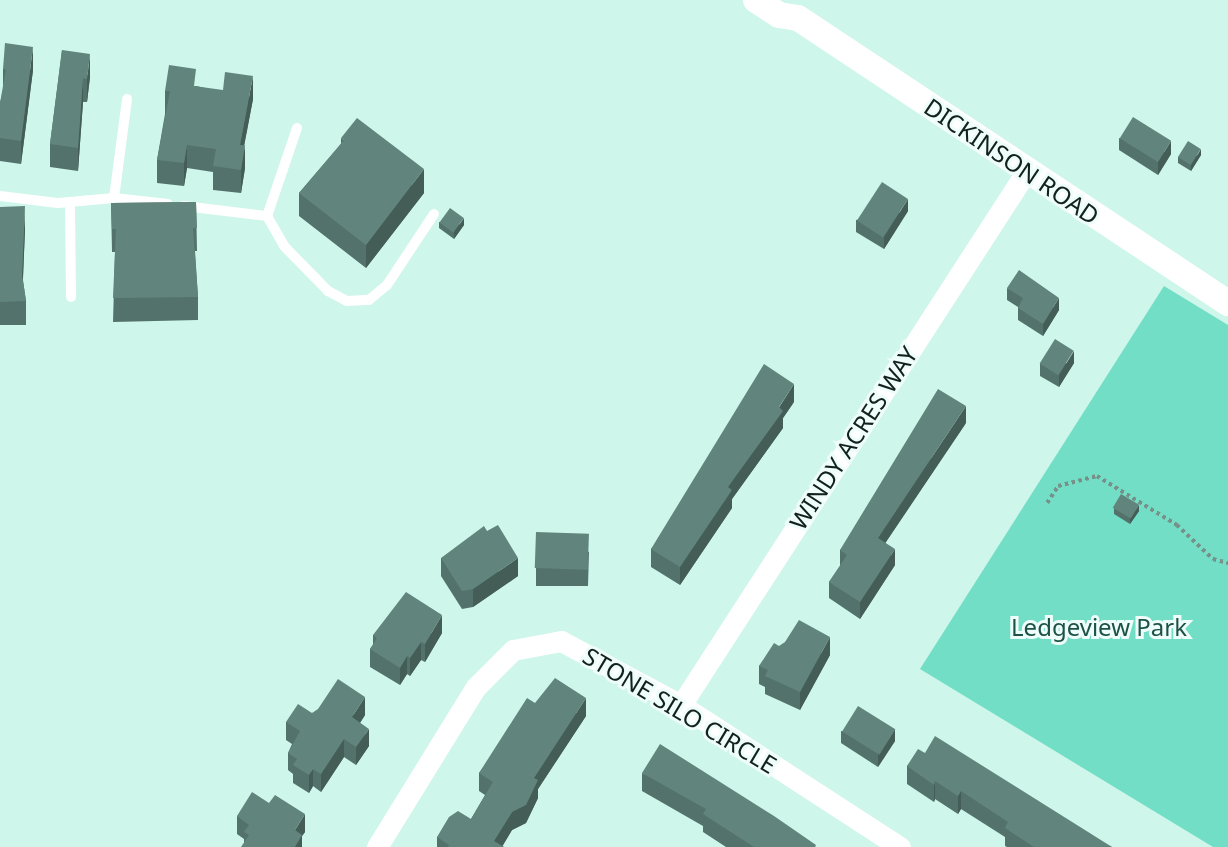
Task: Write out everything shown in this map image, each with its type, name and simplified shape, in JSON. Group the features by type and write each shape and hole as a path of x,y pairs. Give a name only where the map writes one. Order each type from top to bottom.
{"street":[{"name":"DICKINSON ROAD","path":"756,0 779,15 795,9 1026,172 1228,303"},
{"name":"WINDY ACRES WAY","path":"681,705 1026,172"},
{"name":"STONE SILO CIRCLE","path":"377,847 476,687 513,650 561,641 681,705 900,847"}],"lane":[{"path":"114,198 127,99"},
{"path":"267,216 297,128"},
{"path":"0,196 70,202 114,198 267,216 303,269 347,301 369,300 387,285 434,214"},
{"path":"70,202 71,297"}],"path":[{"path":"1047,503 1058,486 1097,476 1177,525 1213,559 1228,563"}],"green space":[{"name":"Ledgeview Park","path":"1164,286 1228,325 1228,847 1213,847 920,669"}],"building":[{"path":"5,43 33,47 21,141 0,138 0,103 6,69 3,69"},
{"path":"62,50 90,54 87,79 83,78 78,148 50,144"},
{"path":"169,65 196,69 194,86 223,90 225,72 253,76 240,145 245,145 241,170 213,166 216,149 187,145 184,163 157,160 170,91 165,91"},
{"path":"1133,117 1171,141 1158,162 1120,138"},
{"path":"357,118 424,169 366,245 299,193 344,140 341,138"},
{"path":"1188,141 1201,149 1191,165 1178,157"},
{"path":"882,182 908,199 883,237 857,221"},
{"path":"196,202 197,228 193,228 198,297 113,298 116,229 112,229 111,203"},
{"path":"25,206 22,275 26,301 0,302 0,207"},
{"path":"450,208 464,218 453,233 439,223"},
{"path":"1019,270 1059,298 1043,324 1018,308 1023,298 1007,288"},
{"path":"1055,339 1074,351 1058,375 1040,364"},
{"path":"764,364 794,384 779,407 783,411 728,487 732,490 680,567 651,549"},
{"path":"938,389 966,406 878,538 895,549 860,602 829,582 847,555 840,550"},
{"path":"1121,494 1139,505 1131,519 1113,508"},
{"path":"498,525 518,558 473,589 462,591 441,558 484,526 487,531"},
{"path":"536,532 589,534 588,570 535,568"},
{"path":"406,592 442,615 425,644 421,642 400,668 370,649 377,638 373,635"},
{"path":"799,620 830,637 800,692 765,676 768,670 759,666 774,643 779,646 785,642"},
{"path":"555,678 586,698 534,778 538,780 526,805 512,812 494,841 504,847 448,847 449,845 437,837 449,817 458,811 471,819 493,782 479,773 527,698 535,703"},
{"path":"338,679 365,697 352,717 369,729 356,747 344,739 321,774 313,769 309,775 293,765 297,759 288,753 300,731 286,722 298,704 312,713 318,709"},
{"path":"858,706 895,729 879,755 842,731"},
{"path":"935,736 1112,847 1034,847 1005,828 1008,822 961,791 958,796 935,781 934,785 907,766 918,749 925,753"},
{"path":"660,744 774,816 816,845 815,847 754,847 703,814 706,809 642,773"},
{"path":"252,792 269,803 275,795 305,814 295,830 302,835 295,847 241,847 249,835 244,832 249,825 237,816"}]}
